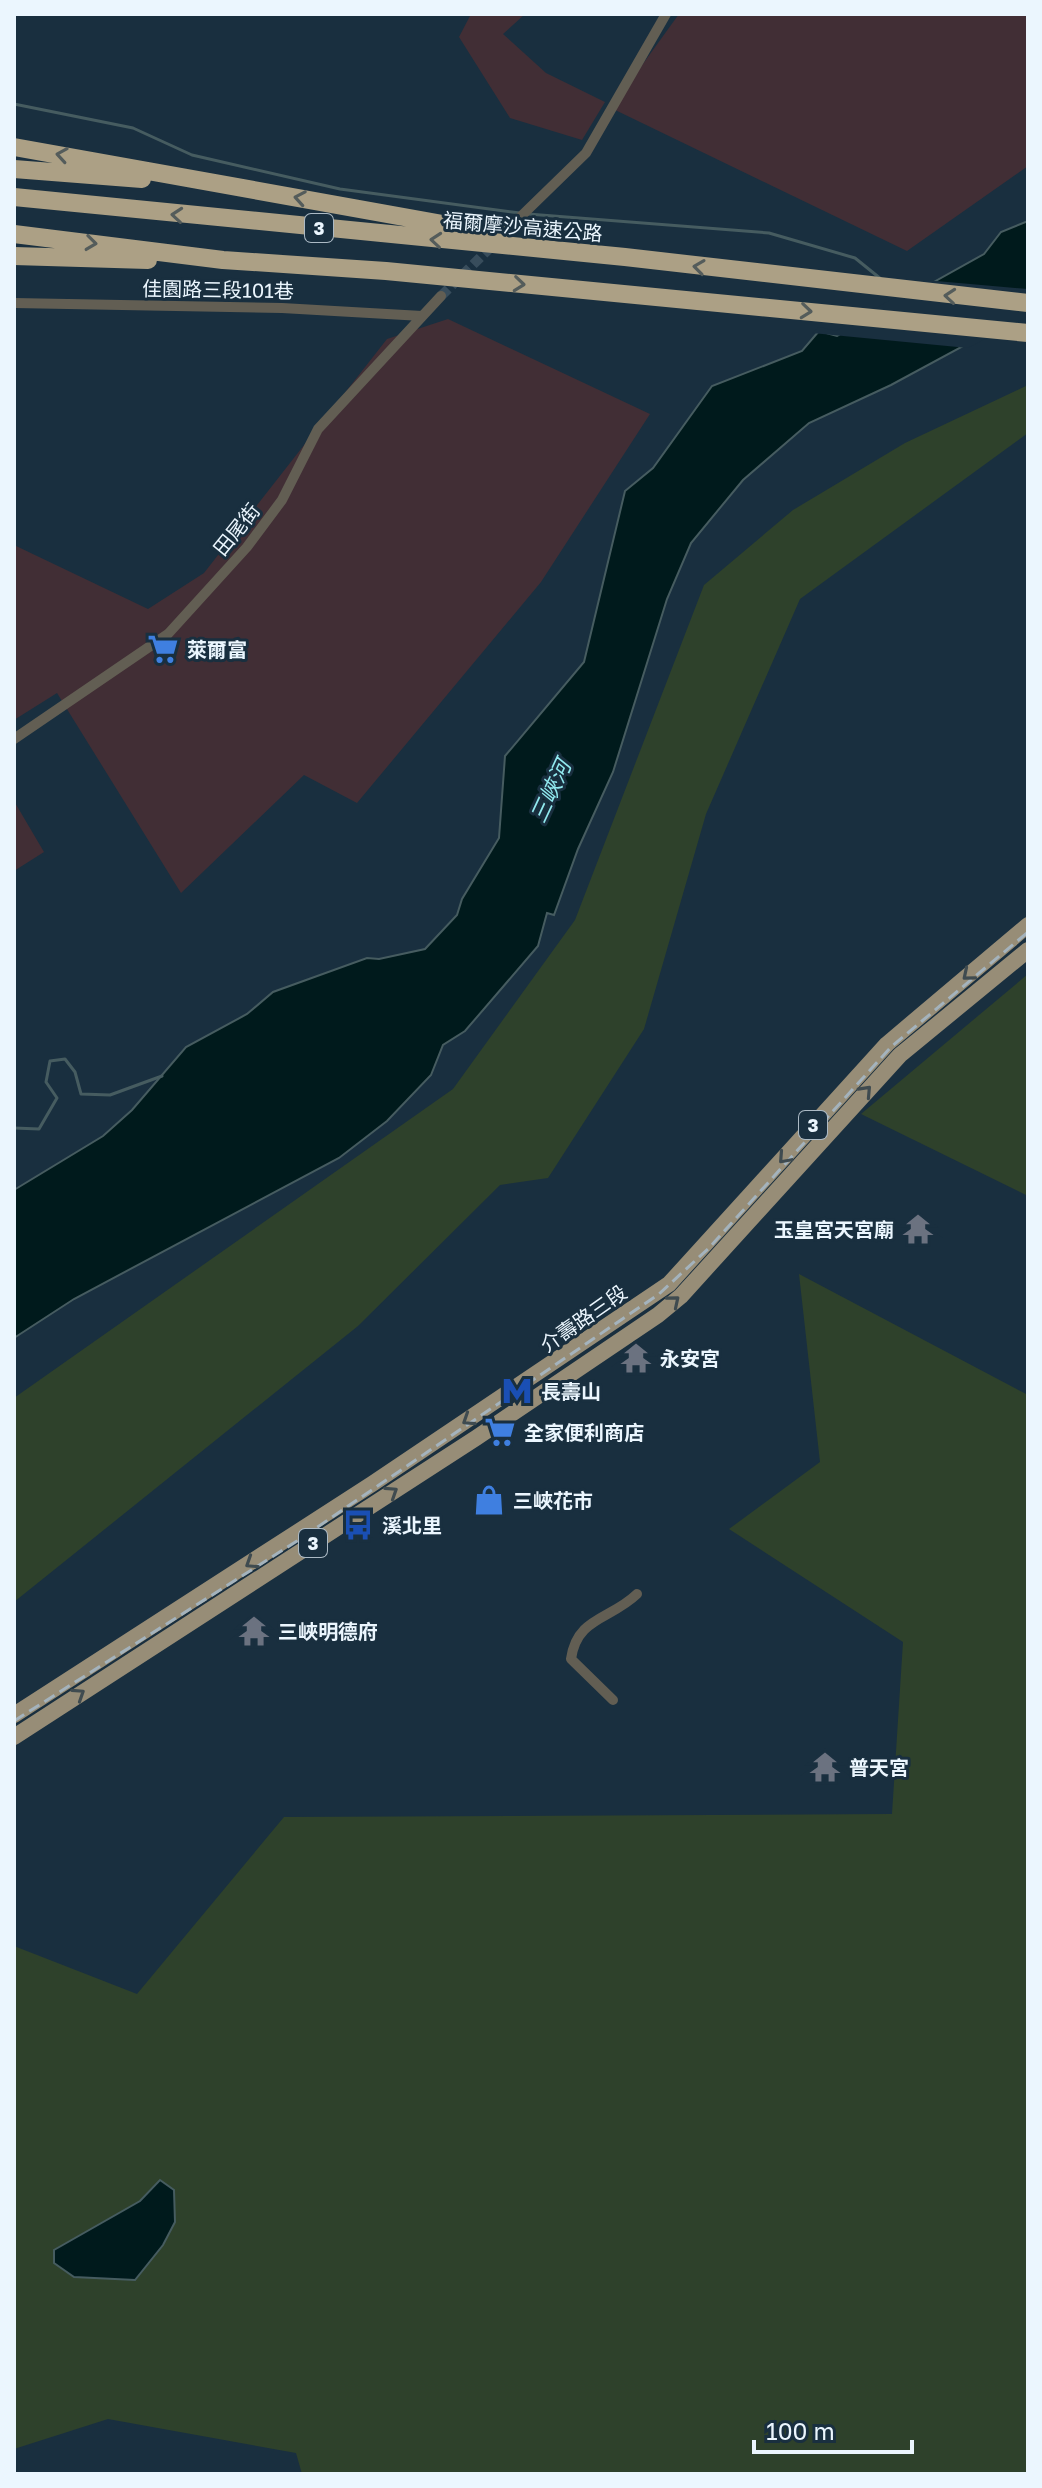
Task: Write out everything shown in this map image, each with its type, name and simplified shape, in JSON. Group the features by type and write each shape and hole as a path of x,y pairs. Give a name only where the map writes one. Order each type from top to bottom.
{"highway":[{"path":"14,147 625,257"},
{"path":"14,169 249,189"},
{"name":"福爾摩沙高速公路","path":"14,197 625,257 773,277 1028,303"},
{"name":"3","path":"14,234 223,260 386,271 1028,333"},
{"path":"14,256 81,260 223,260"}],"main road":[{"name":"介壽路三段","path":"14,1715 372,1484 669,1284 887,1044 1028,925"},
{"name":"介壽路三段","path":"14,1737 476,1438 658,1315 681,1296 900,1055 1028,950"}],"street":[{"path":"509,228 586,153 666,14"},
{"name":"田尾街","path":"14,739 168,634 247,547 282,500 318,429 441,296"},
{"name":"佳園路三段101巷","path":"14,303 282,308 422,316"},
{"path":"613,1700 583,1667 571,1659 573,1646 584,1626 621,1609 637,1594"}],"shaded area":[{"path":"471,14 525,14 503,34 546,73 605,102 582,140 510,118 459,37"},
{"path":"679,14 1028,14 1028,166 907,251 611,108"},
{"path":"448,319 650,414 541,582 357,803 304,775 181,893 57,693 14,720 14,545 148,609 204,573 387,339"},
{"path":"14,801 44,852 14,871"}],"green space":[{"path":"1028,385 1028,433 800,599 706,814 644,1029 548,1178 500,1185 358,1326 14,1602 14,1398 453,1089 575,920 704,585 793,510 905,443"},
{"path":"1028,974 1028,1196 861,1114"},
{"path":"799,1274 1028,1395 1028,2474 302,2474 296,2453 108,2419 14,2449 14,1946 137,1994 284,1817 892,1814 903,1642 729,1529 820,1462"}],"water":[{"name":"三峽河","path":"1028,221 1028,311 891,385 809,423 743,480 691,543 667,599 613,772 578,849 554,915 547,913 538,946 465,1031 443,1045 431,1075 387,1121 339,1158 74,1299 14,1338 14,1190 103,1136 132,1110 186,1047 247,1014 273,992 367,958 379,959 425,949 457,915 462,899 499,838 505,756 584,662 625,491 653,468 712,386 802,351 819,331 837,336 984,254 1001,232"},
{"path":"160,2180 174,2190 175,2222 163,2245 135,2280 74,2277 54,2263 54,2250 140,2201"}],"pier":[{"path":"925,280 1028,289 1028,316 968,348 812,333 819,327 836,331"}],"waterway":[{"path":"14,104 133,128 192,155 340,189 520,213"},
{"path":"528,214 769,233 855,258 881,279"},
{"path":"14,1128 39,1129 57,1098 46,1082 50,1061 65,1059 75,1072 81,1094 110,1095 162,1076"}],"tunnel":[{"path":"441,296 494,244"}],"railway":[{"path":"14,1721 297,1541 659,1294 709,1248 891,1047 1028,932"}],"place":[{"name":"萊爾富","path":"163,649"},
{"name":"玉皇宮天宮廟","path":"918,1229"},
{"name":"永安宮","path":"636,1358"},
{"name":"長壽山","path":"517,1391"},
{"name":"全家便利商店","path":"500,1432"},
{"name":"三峽花市","path":"489,1500"},
{"name":"溪北里","path":"358,1525"},
{"name":"三峽明德府","path":"254,1631"},
{"name":"普天宮","path":"825,1767"}]}
